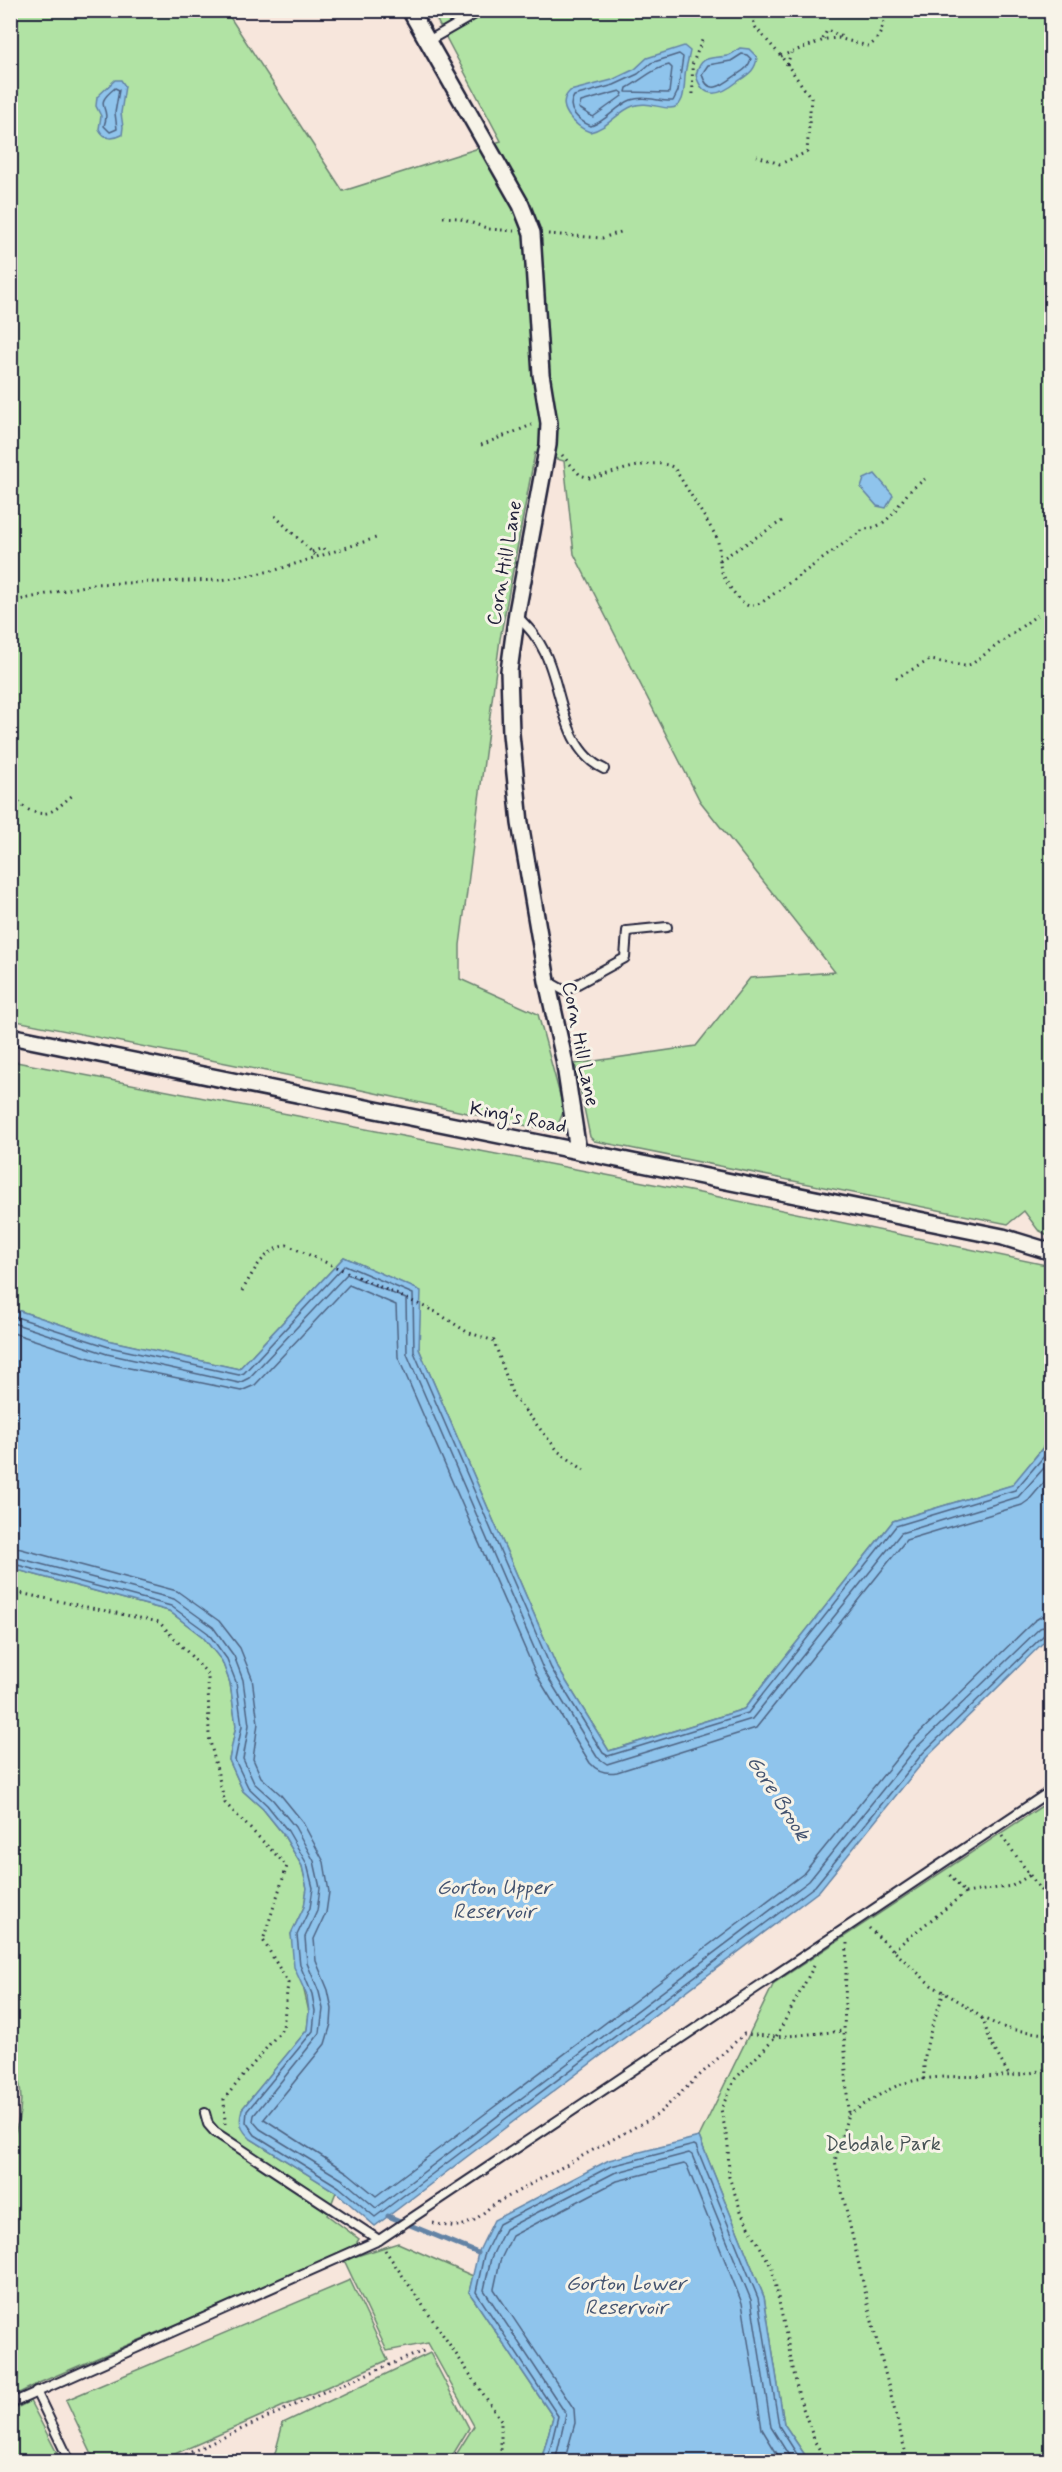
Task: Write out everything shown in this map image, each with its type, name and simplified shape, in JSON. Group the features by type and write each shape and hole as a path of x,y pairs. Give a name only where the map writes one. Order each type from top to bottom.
{"street":[{"name":"Corn Hill Lane","path":"411,10 521,205 532,233 540,374 549,428 516,615 509,671 511,734 520,824 547,981 564,1059 578,1151"},
{"name":"King's Road","path":"10,1036 1003,1237 1052,1252"}],"lane":[{"path":"428,41 482,10"},
{"path":"516,615 535,633 546,654 564,712 583,754 594,765 604,770"},
{"path":"547,981 564,991 624,958 627,931 667,927"},
{"path":"10,2404 378,2240 1052,1790"},
{"path":"205,2114 208,2124 225,2138 378,2240"},
{"path":"36,2391 70,2462"}],"path":[{"path":"749,10 756,28 781,56 811,98 807,152 780,164 757,156"},
{"path":"823,41 827,30 868,46 875,43 886,10"},
{"path":"693,94 692,64 703,38"},
{"path":"781,56 823,41 838,38 851,40"},
{"path":"788,65 791,52"},
{"path":"443,217 458,218 489,228 532,233 602,238 624,231"},
{"path":"481,445 522,428 549,428 555,446 580,475 602,476 650,464 670,465 675,469 716,536 720,545 723,574 740,601 750,606 755,606 864,530 888,521 910,491 925,480"},
{"path":"275,516 316,556"},
{"path":"720,560 782,521"},
{"path":"11,602 93,584 238,578 276,570 379,537"},
{"path":"312,552 323,548 326,553"},
{"path":"896,678 930,660 965,666 972,664 1038,615"},
{"path":"10,749 15,762 14,787 24,807 42,814 53,812 73,795"},
{"path":"242,1291 259,1262 274,1248 287,1245 436,1312 467,1332 494,1341 513,1396 559,1452 584,1470"},
{"path":"10,1591 159,1622 208,1674 209,1737 225,1803 288,1866 263,1940 288,1983 283,2028 224,2099 225,2138"},
{"path":"996,1827 1052,1906"},
{"path":"941,1864 965,1893"},
{"path":"893,1950 965,1893 1012,1886 1030,1875"},
{"path":"863,1916 869,1927 931,1985 982,2018 1008,2029 1052,2036"},
{"path":"848,1926 844,2031 848,2114 835,2161 876,2341 908,2462"},
{"path":"862,1932 869,1927"},
{"path":"839,1948 855,1937"},
{"path":"822,1961 813,1967 776,2037 735,2079 721,2109 728,2144 729,2177 742,2214 772,2268 799,2397 815,2442 827,2462"},
{"path":"924,2080 923,2063 928,2041 944,1992"},
{"path":"982,2018 991,2043 1010,2077"},
{"path":"432,2224 454,2228 477,2219 491,2206 657,2115 744,2034 776,2037 844,2031"},
{"path":"848,2114 904,2083 959,2076 1010,2077 1052,2067"},
{"path":"378,2240 501,2420 501,2462"},
{"path":"169,2462 328,2390 426,2350"}],"green space":[{"path":"10,11 226,11 343,191 501,141 432,11 1051,11 1051,1237 1038,1230 1024,1211 1008,1224 594,1141 590,1137 575,1064 696,1046 750,978 835,972 700,801 574,554 564,461 535,453 500,639 460,945 460,979 538,1014 564,1110 555,1132 361,1090 11,1020"},
{"path":"11,1061 695,1192 1051,1266 1051,1437 1013,1485 893,1521 744,1709 609,1751 556,1665 419,1349 420,1291 344,1257 239,1369 111,1341 11,1308"},
{"path":"10,1568 169,1611 203,1637 222,1661 230,1683 236,1726 229,1760 243,1791 263,1809 283,1834 302,1866 307,1888 304,1907 291,1934 309,2012 307,2030 242,2109 251,2139 336,2192 327,2215 359,2239 357,2242 359,2246 11,2397 10,2147 18,2122 21,2100 18,2078 10,2053"},
{"name":"Debdale Park","path":"1051,1800 1051,2461 809,2461 784,2424 764,2297 699,2137 774,1983"},
{"path":"398,2243 473,2276 469,2292 553,2417 541,2461 452,2461 474,2426 428,2343 387,2351 344,2260"},
{"path":"350,2280 388,2360 159,2461 95,2461 66,2400"},
{"path":"430,2353 469,2428 449,2461 273,2461 283,2423"},
{"path":"30,2401 61,2461 11,2461 11,2411"}],"water":[{"path":"684,46 690,51 684,93 676,107 665,108 643,104 633,106 602,127 590,132 578,126 568,115 564,103 570,91 612,80 635,69 647,58"},
{"path":"740,48 749,49 757,57 755,66 750,72 725,90 713,93 703,89 696,75 701,64 707,59 729,55"},
{"path":"115,80 121,80 125,86 121,113 123,127 122,135 112,138 103,135 99,129 101,116 96,106 97,97"},
{"path":"875,474 893,495 886,508 877,506 861,488 864,479"},
{"name":"Gorton Upper Reservoir","path":"344,1257 421,1291 419,1349 556,1665 609,1751 744,1709 893,1521 1012,1485 1052,1437 1051,1635 927,1757 819,1891 375,2226 336,2192 251,2139 241,2126 242,2109 307,2030 309,2012 307,1996 294,1967 291,1934 304,1907 307,1888 302,1866 283,1834 263,1809 243,1791 229,1760 236,1726 230,1683 222,1661 203,1637 169,1611 10,1568 11,1308 111,1341 239,1369"},
{"name":"Gorton Lower Reservoir","path":"699,2137 764,2297 784,2424 809,2461 541,2461 553,2417 469,2292 478,2253 494,2220 609,2160"}],"waterway":[{"path":"388,2216 478,2253"}],"water label":[{"name":"Gore Brook","path":"778,1798"}]}
